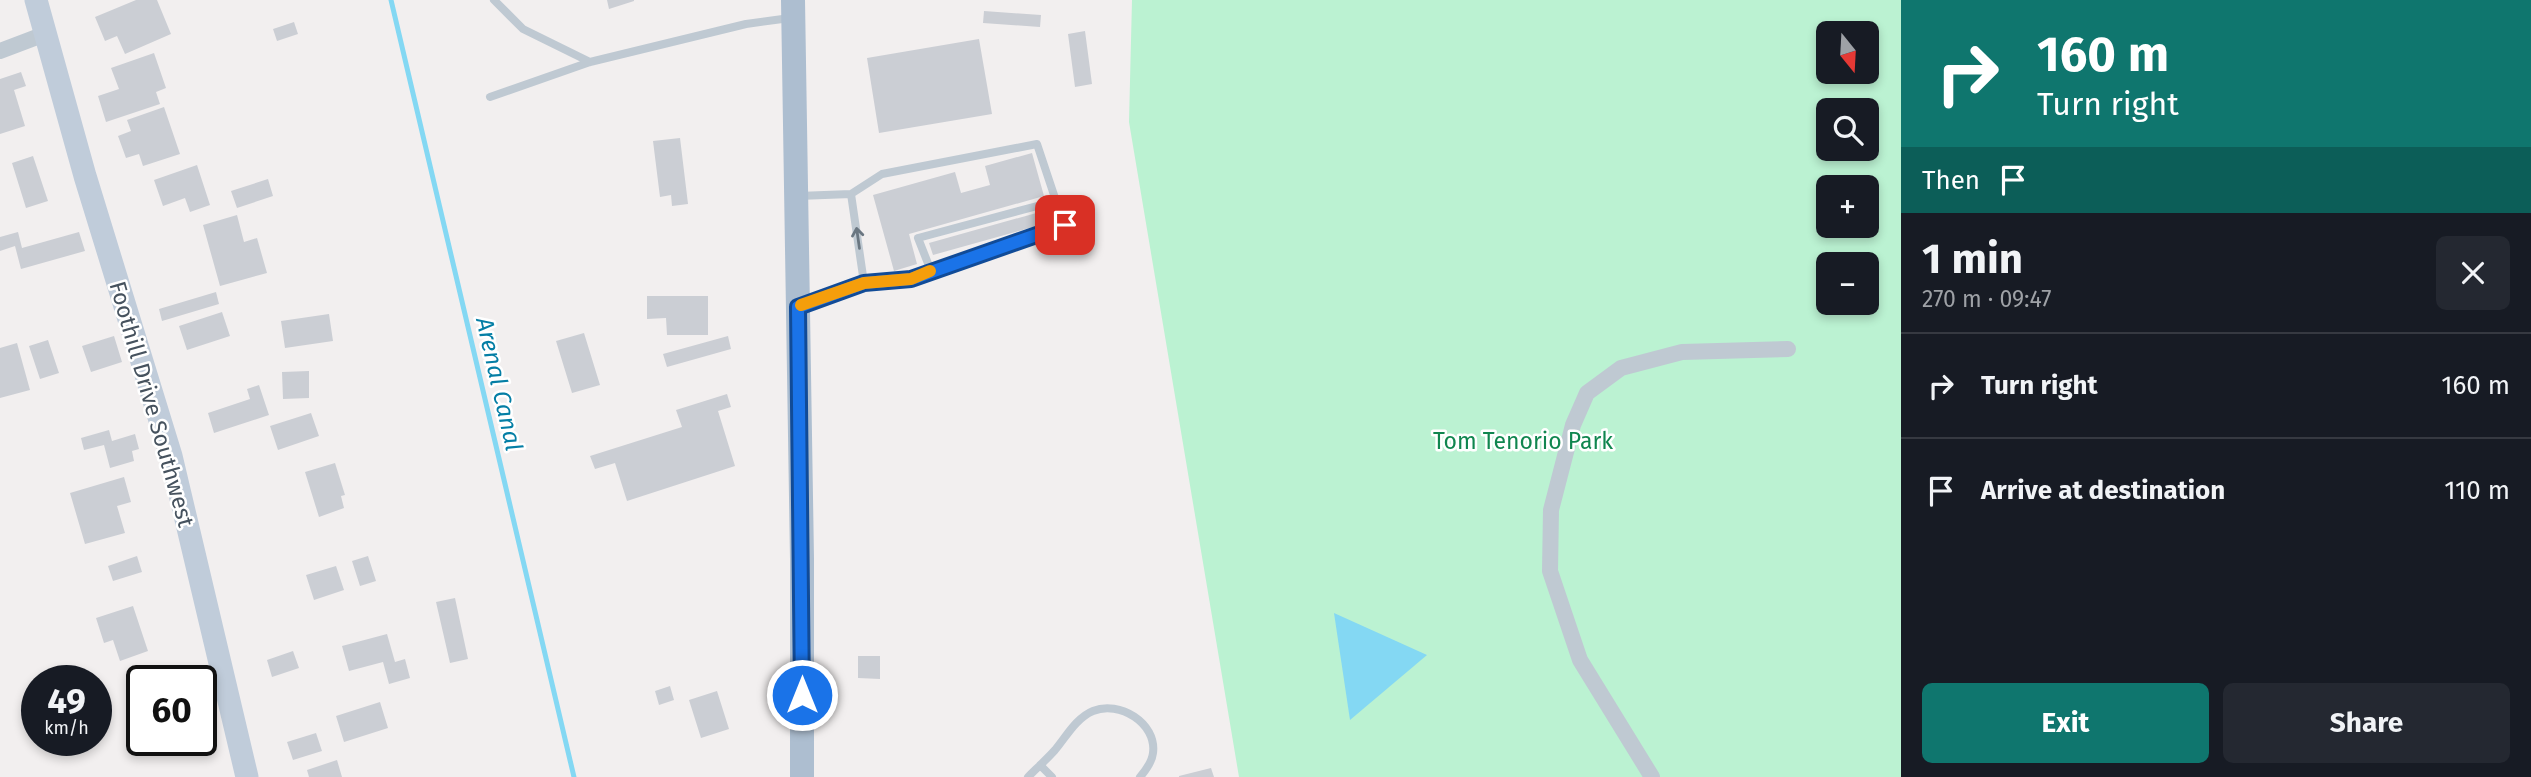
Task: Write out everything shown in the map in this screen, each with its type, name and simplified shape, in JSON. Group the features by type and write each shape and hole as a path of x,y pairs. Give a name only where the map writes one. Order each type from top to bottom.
{"main road":[{"path":"793,9 802,559 802,777"}],"street":[{"name":"Foothill Drive Southwest","path":"36,0 85,176 172,456 247,777"},
{"path":"0,51 45,34"},
{"path":"1652,777 1580,660 1550,571 1551,510 1573,425 1587,393 1621,368 1682,352 1788,349"}],"lane":[{"path":"494,0 523,29 590,62"},
{"path":"490,97 590,62 746,24 793,9"},
{"path":"796,196 851,194 882,174 1037,144 1065,225 911,279 864,283 798,307"},
{"path":"851,194 864,283"},
{"path":"930,271 918,238 1056,201"},
{"path":"1028,777 1074,726 1092,712 1113,707 1134,716 1149,731 1154,752 1140,777"},
{"path":"1040,765 1052,777"}],"green space":[{"name":"Tom Tenorio Park","path":"1132,0 1901,0 1901,777 1239,777 1129,122"}],"water":[{"path":"1334,613 1427,655 1350,720"}],"building":[{"path":"136,0 157,0 171,34 125,54 117,36 105,41 95,17"},
{"path":"607,0 634,0 634,1 609,9"},
{"path":"984,11 1041,15 1040,27 983,23"},
{"path":"294,22 298,34 277,41 273,29"},
{"path":"1085,31 1092,84 1075,87 1068,34"},
{"path":"979,39 992,114 879,133 867,58"},
{"path":"154,53 166,88 156,92 160,104 106,122 98,96 119,89 111,68"},
{"path":"21,72 26,86 14,90 25,126 0,134 0,79"},
{"path":"164,107 180,154 143,166 139,154 126,158 118,136 131,131 127,120"},
{"path":"680,138 688,204 672,206 671,195 660,197 653,141"},
{"path":"1032,153 1044,196 909,234 917,264 894,271 873,195 955,172 961,193 990,185 985,166"},
{"path":"33,156 48,201 26,208 12,163"},
{"path":"197,165 210,205 190,212 185,198 163,206 154,180"},
{"path":"268,179 273,196 237,208 231,191"},
{"path":"1047,210 1051,222 933,255 929,243"},
{"path":"237,215 244,242 257,238 267,273 220,286 203,225"},
{"path":"18,232 22,248 79,232 85,251 21,269 15,246 0,251 0,237"},
{"path":"216,292 219,304 162,321 159,309"},
{"path":"647,296 708,296 708,335 667,335 666,318 647,319"},
{"path":"222,312 230,336 187,350 179,326"},
{"path":"329,314 333,341 285,348 281,321"},
{"path":"584,333 600,385 572,393 556,341"},
{"path":"114,336 122,362 91,372 82,346"},
{"path":"728,336 731,349 667,367 663,354"},
{"path":"48,340 59,373 40,379 29,346"},
{"path":"17,343 30,390 0,398 0,348"},
{"path":"309,371 309,398 283,399 282,372"},
{"path":"259,385 269,415 214,433 208,413 250,399 247,389"},
{"path":"727,394 731,407 718,411 735,466 627,501 615,463 595,469 590,456 682,427 676,410"},
{"path":"311,413 319,436 278,450 270,426"},
{"path":"109,430 112,441 135,434 139,449 132,451 134,461 110,468 104,445 84,450 81,438"},
{"path":"335,463 345,495 341,496 344,508 319,517 305,472"},
{"path":"124,477 131,502 117,506 125,533 85,544 70,493"},
{"path":"137,556 142,572 113,581 108,566"},
{"path":"368,556 376,581 360,586 352,561"},
{"path":"336,566 344,590 314,600 306,575"},
{"path":"455,598 468,659 450,663 436,602"},
{"path":"133,606 148,651 120,661 113,640 104,643 96,618"},
{"path":"387,634 395,662 405,659 410,678 389,684 383,662 349,671 342,646"},
{"path":"293,651 299,668 272,677 267,660"},
{"path":"858,656 880,656 880,679 858,678"},
{"path":"670,686 674,700 659,705 655,691"},
{"path":"717,691 729,729 701,738 689,700"},
{"path":"380,702 388,728 344,742 336,716"},
{"path":"316,733 322,751 293,760 287,742"},
{"path":"337,760 342,777 309,777 307,770"},
{"path":"1211,768 1214,777 1179,777 1179,776"}],"waterway":[{"name":"Arenal Canal","path":"391,0 574,777"}],"slow traffic":[{"path":"801,305 864,283 911,279 930,271"}],"route":[{"path":"802,695 798,307 864,283 911,279 1065,225"}]}
